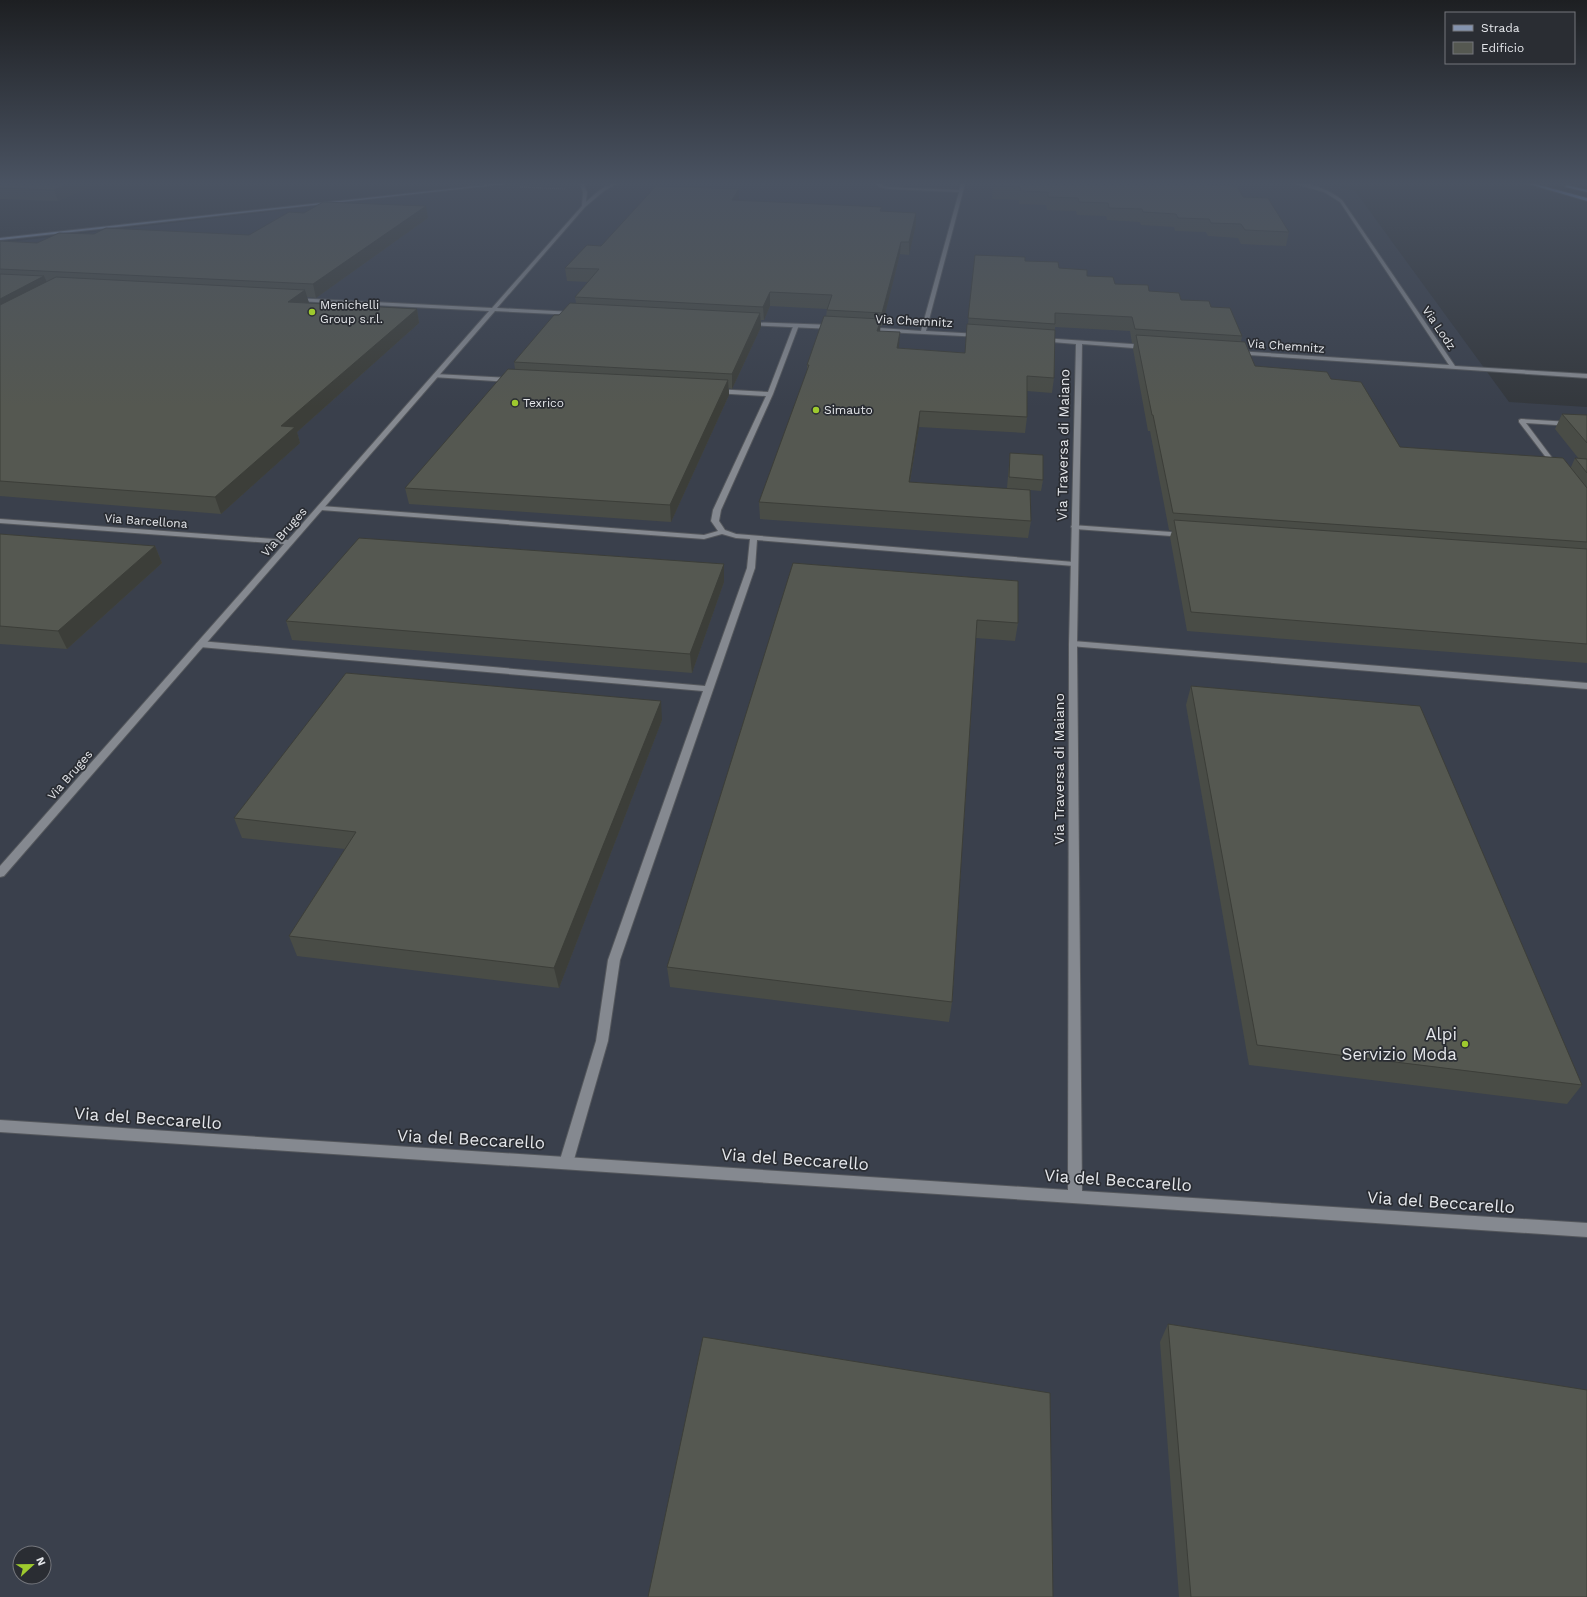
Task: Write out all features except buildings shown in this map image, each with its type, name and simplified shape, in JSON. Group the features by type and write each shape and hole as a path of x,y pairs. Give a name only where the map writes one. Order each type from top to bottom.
{"street":[{"name":"Via Bruges","path":"0,873 539,259"},
{"path":"923,332 943,259"},
{"name":"Via Lodz","path":"1381,259 1454,368"},
{"path":"291,299 576,314"},
{"path":"742,323 836,328"},
{"path":"722,532 715,521 717,510 770,394 796,326"},
{"name":"Via Chemnitz","path":"859,329 986,336"},
{"path":"1032,340 1156,348"},
{"name":"Via Traversa di Maiano","path":"1075,1195 1073,644 1079,343"},
{"name":"Via Chemnitz","path":"1233,353 1587,376"},
{"path":"436,376 514,381"},
{"path":"706,390 770,394"},
{"path":"1559,471 1521,421 1587,425"},
{"path":"321,508 704,537 722,532 736,536 1074,564"},
{"name":"Via Barcellona","path":"0,521 290,542"},
{"path":"1075,527 1193,535"},
{"path":"566,1163 602,1040 614,960 751,568 754,537"},
{"path":"200,644 709,689"},
{"path":"1073,644 1587,686"},
{"name":"Via del Beccarello","path":"0,1126 1075,1195 1587,1230"}],"shaded area":[{"path":"0,259 1404,259 1509,402 1587,407 1587,1597 0,1597"}],"place":[{"name":"Menichelli Group s.r.l.","path":"312,312"},
{"name":"Texrico","path":"515,403"},
{"name":"Simauto","path":"816,410"},
{"name":"Alpi Servizio Moda","path":"1465,1044"}]}
